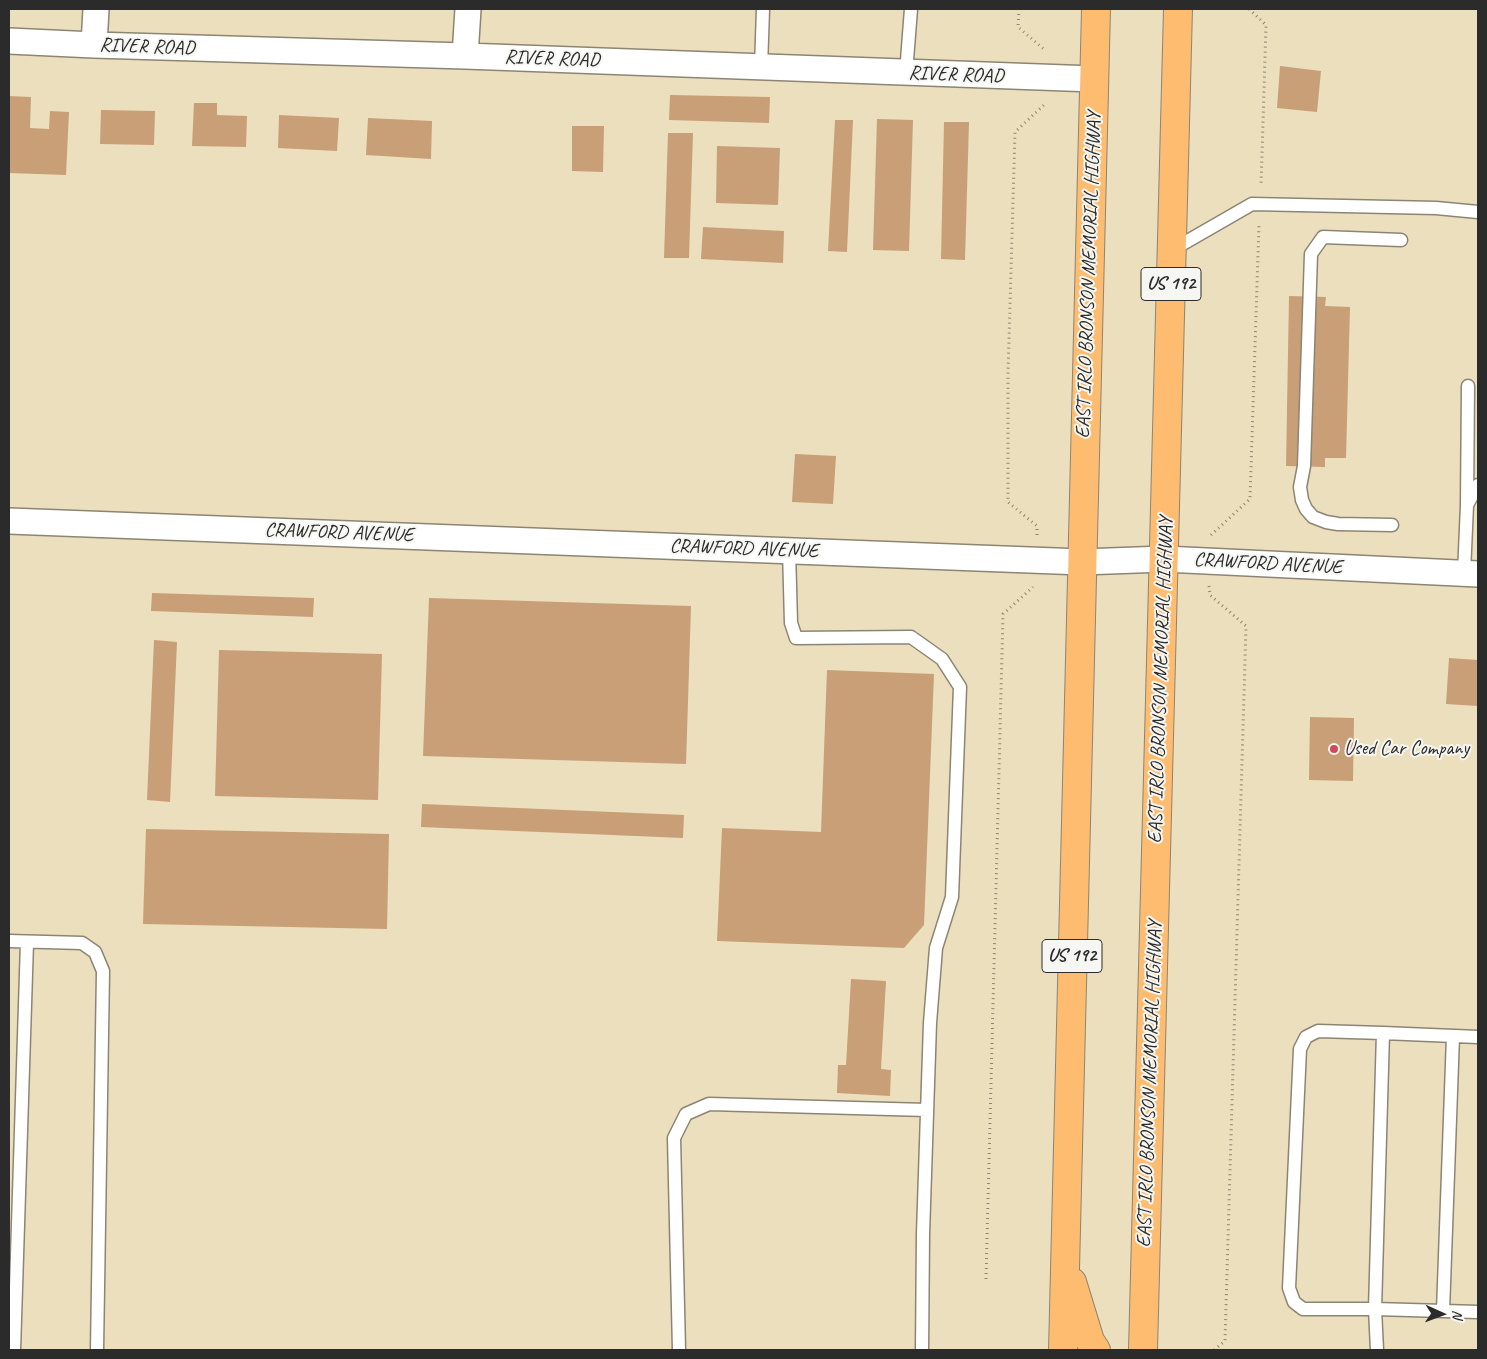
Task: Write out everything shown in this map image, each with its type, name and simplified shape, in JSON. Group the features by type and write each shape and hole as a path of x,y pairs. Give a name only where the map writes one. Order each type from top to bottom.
{"highway":[{"name":"EAST IRLO BRONSON MEMORIAL HIGHWAY","path":"1063,1350 1096,9"},
{"name":"EAST IRLO BRONSON MEMORIAL HIGHWAY","path":"1144,1350 1178,9"},
{"path":"1065,1259 1090,1341 1096,1350"}],"street":[{"path":"94,45 96,9"},
{"path":"465,56 468,9"},
{"name":"RIVER ROAD","path":"9,40 94,45 465,56 1094,79"},
{"name":"CRAWFORD AVENUE","path":"9,521 1082,562 1164,559 1471,573"}],"lane":[{"path":"761,67 763,9"},
{"path":"906,73 911,9"},
{"path":"1172,250 1252,204 1436,208 1478,212"},
{"path":"1392,525 1326,522 1314,517 1306,509 1300,487 1304,466 1311,254 1323,237 1401,240"},
{"path":"1468,386 1467,504 1471,573"},
{"path":"1467,504 1478,485"},
{"path":"790,550 790,623 796,638 911,637 942,659 960,687 952,897 936,948 930,1023 923,1234 922,1350"},
{"path":"9,942 82,944 95,952 103,971 97,1350"},
{"path":"14,1350 27,942"},
{"path":"1478,1037 1318,1031 1306,1037 1300,1049 1289,1288 1294,1302 1303,1310 1375,1309 1478,1312"},
{"path":"1376,1350 1375,1309 1383,1033"},
{"path":"1443,1311 1453,1036"},
{"path":"680,1350 674,1138 686,1114 710,1104 927,1110"}],"path":[{"path":"986,1279 1003,614 1035,585 1037,560 1037,526 1008,502 1008,374 1015,132 1047,102 1048,53 1018,28 1019,9"},
{"path":"1214,1350 1226,1341 1246,626 1210,595 1209,561 1211,534 1250,499 1266,25 1249,9"}],"building":[{"path":"1280,66 1321,71 1317,112 1277,108"},
{"path":"670,95 770,97 769,123 669,120"},
{"path":"9,96 31,97 30,128 49,129 50,111 69,112 66,175 9,173"},
{"path":"194,103 217,103 217,115 247,116 246,147 192,146"},
{"path":"101,110 155,111 154,145 100,144"},
{"path":"279,115 339,118 337,151 278,148"},
{"path":"368,118 432,121 431,159 366,155"},
{"path":"877,119 913,120 909,251 873,250"},
{"path":"835,120 853,120 847,252 828,251"},
{"path":"944,122 969,122 965,260 941,259"},
{"path":"572,126 604,126 603,172 572,171"},
{"path":"668,133 693,133 689,258 664,258"},
{"path":"717,146 780,148 778,205 716,203"},
{"path":"703,227 784,231 783,263 701,259"},
{"path":"1289,296 1326,297 1325,306 1350,307 1346,458 1325,458 1325,467 1286,466"},
{"path":"795,454 836,456 833,504 792,502"},
{"path":"152,593 314,598 313,617 151,611"},
{"path":"429,598 691,606 686,764 423,756"},
{"path":"154,640 177,642 170,802 147,800"},
{"path":"219,650 382,654 378,800 215,796"},
{"path":"1449,658 1478,660 1478,706 1446,704"},
{"path":"827,670 934,674 924,925 904,948 717,941 722,828 821,832"},
{"path":"1310,717 1354,718 1353,781 1309,780"},
{"path":"422,804 684,815 683,838 421,827"},
{"path":"146,829 389,834 387,929 143,924"},
{"path":"851,979 886,981 881,1069 891,1070 890,1096 837,1093 838,1065 846,1065"}],"place":[{"name":"Used Car Company","path":"1334,749"}]}
